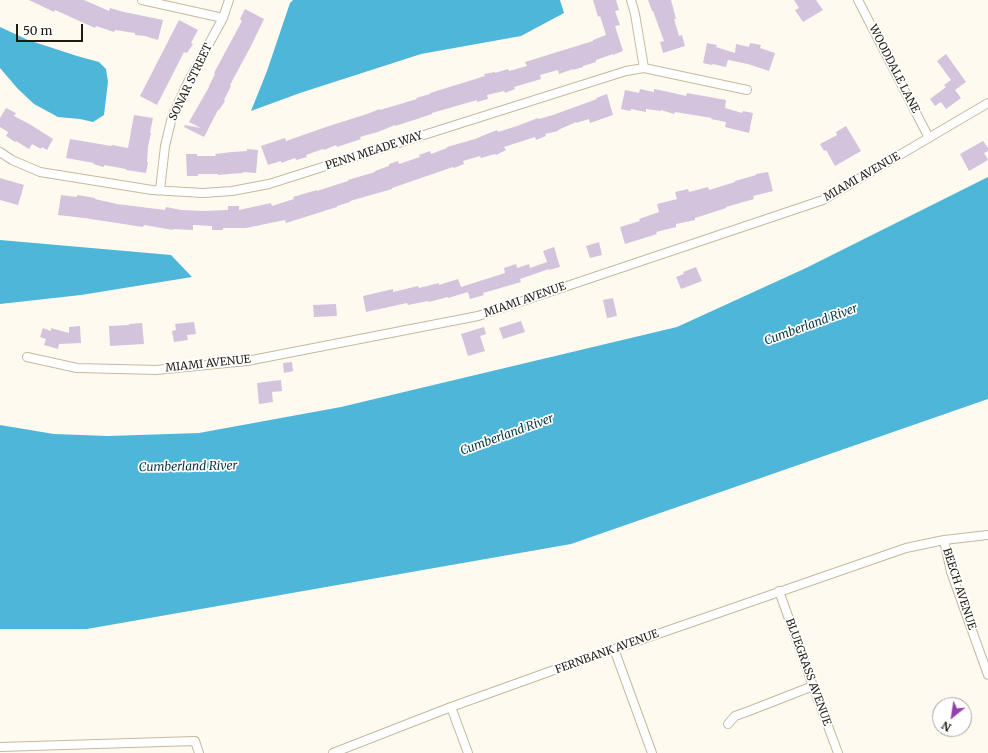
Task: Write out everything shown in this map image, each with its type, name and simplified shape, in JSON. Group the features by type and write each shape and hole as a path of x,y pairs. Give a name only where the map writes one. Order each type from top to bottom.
{"street":[{"path":"142,0 223,18"},
{"name":"SONAR STREET","path":"160,190 165,146 172,117 187,84 223,18 229,0"},
{"path":"632,0 644,68"},
{"name":"WOODDALE LANE","path":"858,0 929,138"},
{"name":"PENN MEADE WAY","path":"0,152 12,160 40,172 152,190 203,193 232,191 269,184 626,71 644,68 747,90"},
{"name":"MIAMI AVENUE","path":"27,357 77,368 156,370 247,360 478,316 823,200 988,103"},
{"path":"944,540 988,535"},
{"name":"BEECH AVENUE","path":"882,556 906,548 944,540 951,572 988,675"},
{"name":"FERNBANK AVENUE","path":"333,753 451,707 882,556"},
{"name":"BLUEGRASS AVENUE","path":"779,591 812,686 838,753"},
{"path":"614,649 652,753"},
{"path":"728,724 735,716 812,686"},
{"path":"451,707 468,753"},
{"path":"0,747 194,741 199,753"}],"water":[{"path":"293,0 560,0 564,13 521,36 421,54 300,93 251,111 267,71 290,3"},
{"path":"0,27 28,40 99,62 106,69 108,82 104,115 93,122 58,117 34,104 18,89 0,68"},
{"name":"Cumberland River","path":"988,177 988,399 571,544 87,629 0,629 0,425 54,434 108,436 199,433 341,407 677,327 806,268"},
{"path":"0,240 171,255 192,277 81,295 0,304"}],"building":[{"path":"29,0 84,0 109,11 110,8 163,20 158,40 135,35 135,33 115,30 114,32 96,26 95,28 55,10 54,12"},
{"path":"593,0 616,0 619,10 615,11 620,25 615,26 623,51 573,70 559,74 558,70 540,75 541,79 514,87 515,89 505,93 504,91 487,95 488,99 477,102 477,100 432,113 360,137 361,139 337,147 336,145 306,155 307,157 296,160 295,158 281,163 281,161 268,165 261,146 285,138 286,141 380,109 417,99 416,98 430,93 485,76 484,74 495,73 508,69 509,71 527,66 525,62 593,41 606,35 600,16 598,17"},
{"path":"648,0 671,0 679,36 682,35 685,46 663,53 660,42 664,41"},
{"path":"794,0 816,0 823,10 803,22 795,10 799,8"},
{"path":"245,9 264,19 230,85 231,86 224,100 225,101 218,110 204,137 184,127 185,125 201,128 189,122 209,87 215,74 214,73 242,21 240,19"},
{"path":"179,20 198,30 191,43 193,44 187,53 184,52 157,105 140,96"},
{"path":"707,43 717,45 716,47 735,53 736,44 749,47 750,43 761,45 760,48 775,53 769,71 748,64 728,60 726,67 712,65 703,63"},
{"path":"946,54 966,82 955,90 961,98 946,109 941,102 935,106 930,99 946,87 944,85 951,80 937,61"},
{"path":"640,89 654,92 654,89 686,96 687,93 726,100 725,108 742,113 743,111 753,113 749,133 725,127 726,122 711,119 712,118 675,112 674,114 661,110 646,109 646,112 621,109 625,90 639,93"},
{"path":"607,94 613,115 590,123 589,119 576,122 558,131 545,134 546,136 536,140 535,137 504,147 506,150 496,155 481,158 480,156 463,161 464,164 454,168 453,167 392,189 350,201 337,207 286,223 285,220 246,228 223,228 223,230 212,230 212,226 193,225 193,230 173,230 144,225 143,227 58,215 61,195 77,197 77,195 117,204 165,210 166,207 181,210 228,210 228,206 239,206 239,210 271,203 272,206 294,199 293,197 317,191 375,172 398,161 399,164 420,157 419,155 430,151 431,154 497,130 498,132 538,118 553,115"},
{"path":"6,108 16,113 14,116 53,139 47,150 42,147 41,149 32,144 29,149 6,136 8,132 0,127 0,118"},
{"path":"134,115 153,118 148,147 146,173 104,165 104,167 93,164 94,163 66,158 70,139 128,148"},
{"path":"846,126 861,151 835,166 826,150 824,151 820,144 837,135 836,132"},
{"path":"983,141 988,148 988,151 984,153 988,160 969,171 960,154"},
{"path":"247,149 258,150 256,173 243,172 218,175 198,174 198,176 187,176 186,154 197,154 197,156 216,156 215,154 247,151"},
{"path":"768,172 773,191 753,196 754,199 695,218 695,220 676,224 676,227 656,232 657,234 625,244 620,227 640,221 639,219 659,212 657,204 677,199 675,192 688,189 689,192 708,187 709,190 756,174"},
{"path":"0,178 24,185 18,205 0,200"},
{"path":"599,242 602,255 590,258 586,246"},
{"path":"554,247 560,267 549,269 520,279 521,282 483,293 484,295 470,299 468,292 429,302 408,305 407,303 366,312 363,296 393,289 393,292 418,286 419,288 439,283 439,285 458,279 461,287 505,273 504,268 516,264 517,268 529,264 530,268 547,262 543,251"},
{"path":"696,267 702,281 681,289 676,277 684,274 683,272"},
{"path":"613,298 617,316 607,318 603,300"},
{"path":"336,304 337,316 314,317 313,305"},
{"path":"521,321 525,332 503,339 499,328"},
{"path":"194,322 196,334 187,335 188,340 174,342 172,331 176,330 175,324"},
{"path":"142,323 144,344 110,346 109,326"},
{"path":"80,326 81,343 59,344 58,349 44,345 46,339 40,337 43,328 51,331 51,328 69,333 69,327"},
{"path":"484,327 486,334 480,336 485,351 468,356 461,334"},
{"path":"292,362 293,371 284,373 283,363"},
{"path":"281,380 282,391 272,392 273,402 259,404 257,383"}]}
